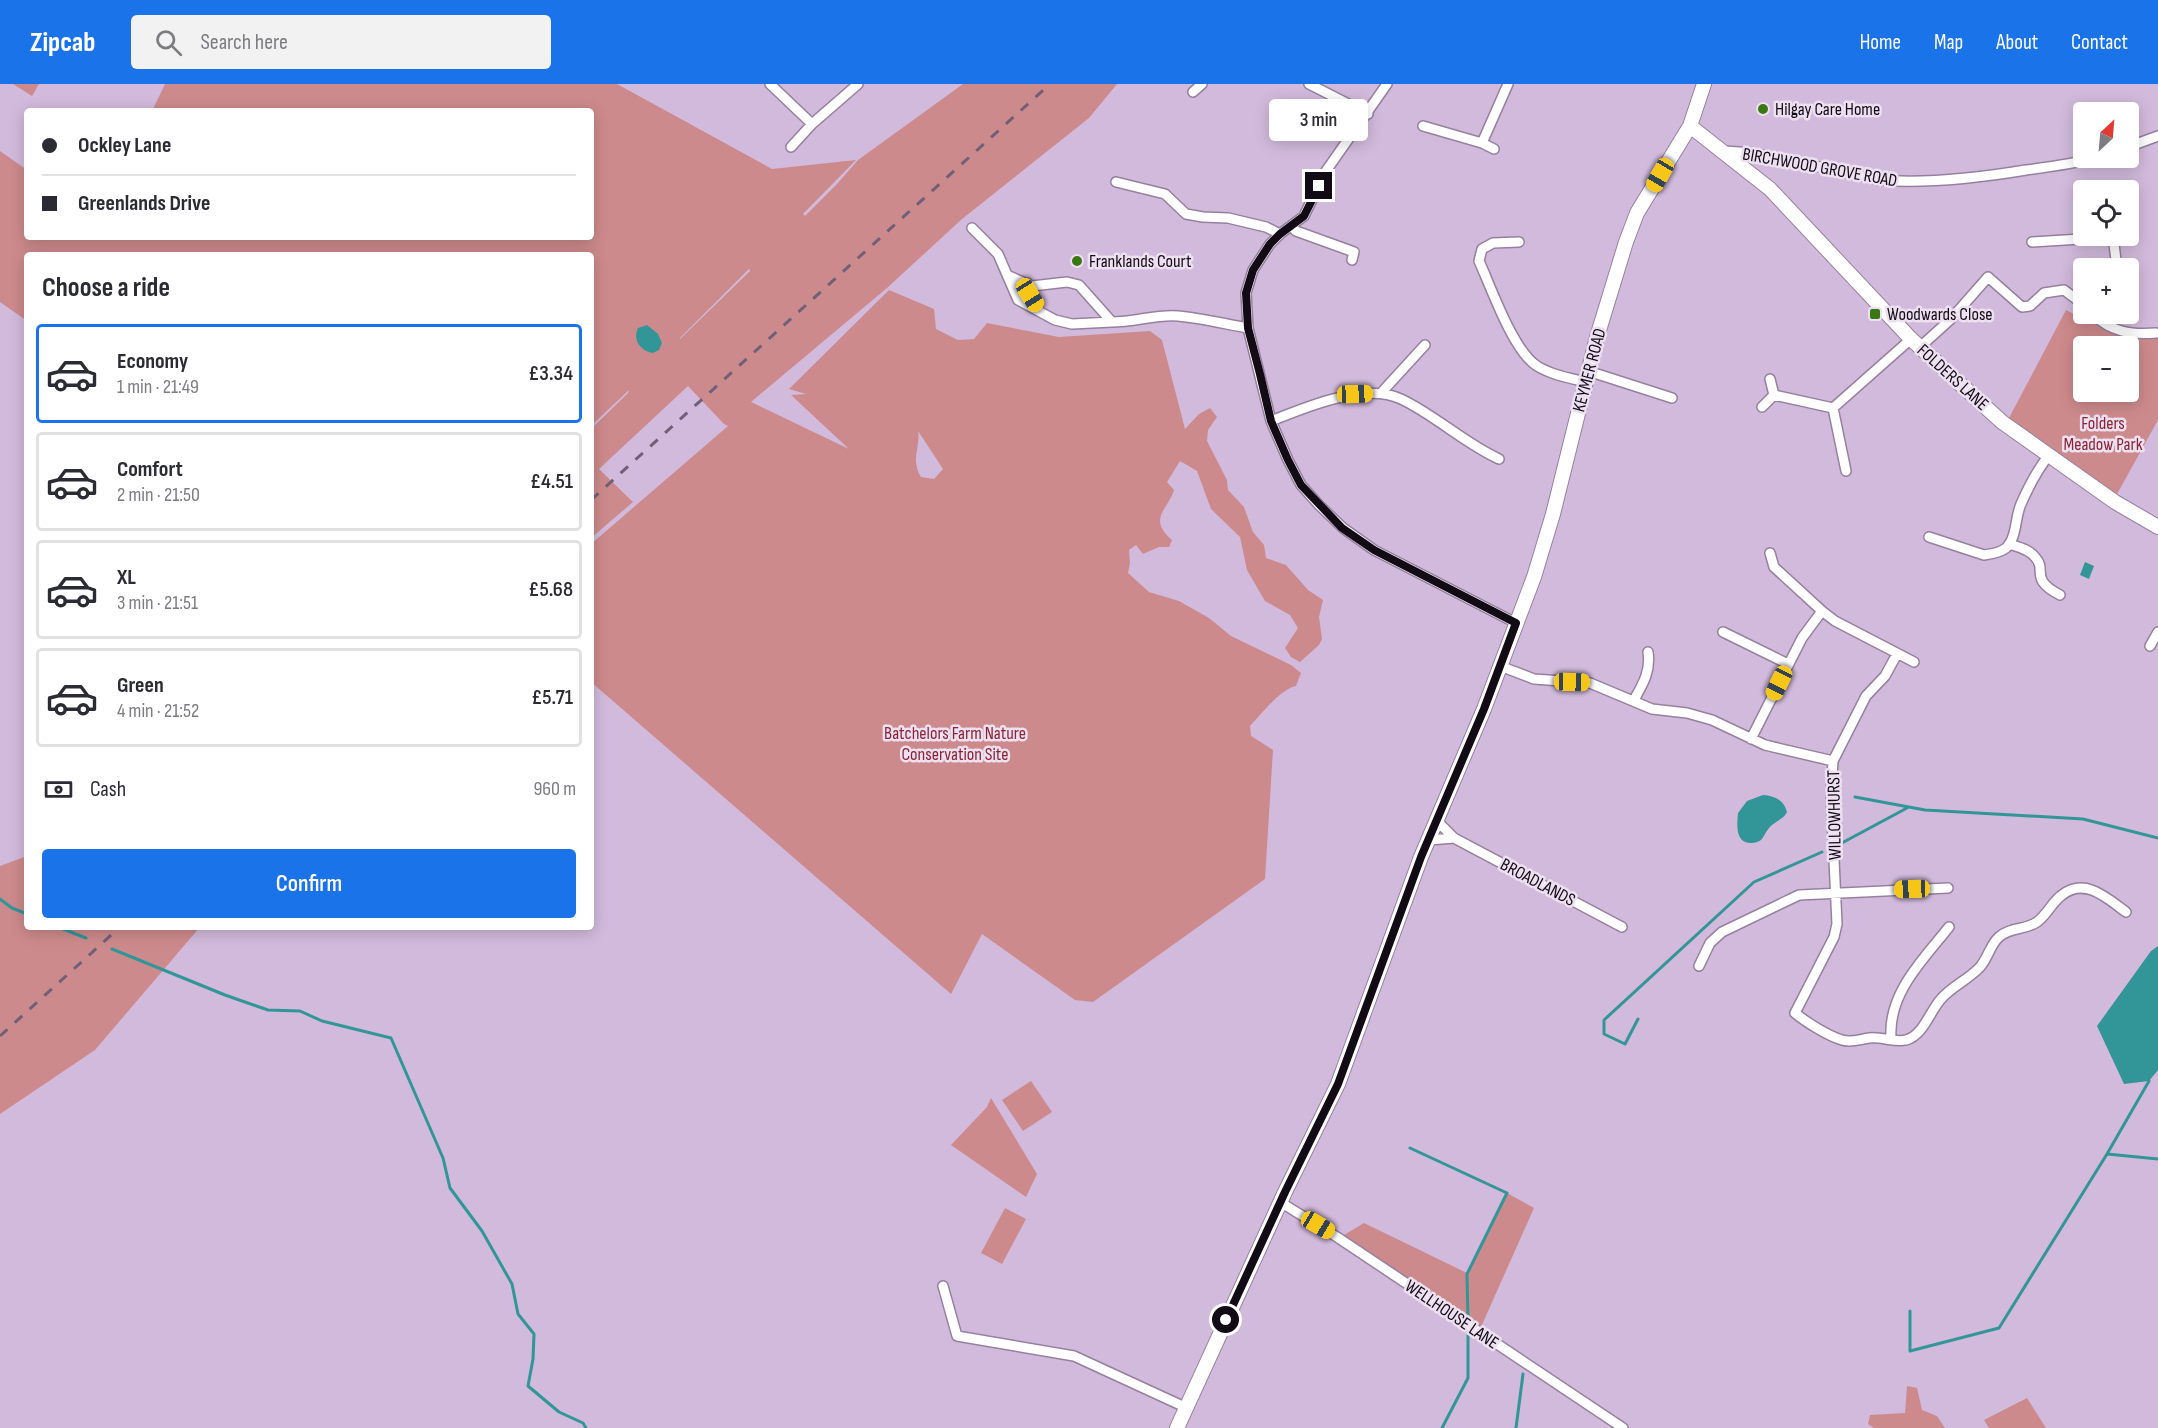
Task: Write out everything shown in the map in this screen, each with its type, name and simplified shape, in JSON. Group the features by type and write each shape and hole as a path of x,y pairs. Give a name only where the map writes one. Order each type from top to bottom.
{"street":[{"path":"770,84 812,124"},
{"path":"791,147 812,124 858,84"},
{"path":"1193,92 1203,84"},
{"path":"1309,84 1368,114"},
{"path":"1387,84 1328,168 1304,216 1270,244 1253,270 1246,293 1248,328 1271,421 1301,485 1342,528 1374,550 1516,623"},
{"path":"1482,144 1508,84"},
{"name":"KEYMER ROAD","path":"1177,1428 1280,1202 1338,1084 1421,857 1534,577 1553,514 1587,376 1626,242 1637,213 1690,126 1704,84"},
{"path":"1423,126 1494,149"},
{"name":"FOLDERS LANE","path":"1690,126 1770,189 1916,343 2002,422 2115,502 2158,527"},
{"path":"2139,143 2158,136"},
{"name":"BIRCHWOOD GROVE ROAD","path":"1724,151 1754,153 1898,182 1973,178 2073,163"},
{"path":"1116,182 1165,194 1186,214 1228,218 1266,227 1280,234"},
{"path":"1292,227 1296,231 1354,252 1352,260"},
{"path":"972,228 998,254 1018,300 1055,320 1072,324 1131,322 1159,316 1178,316 1248,328"},
{"path":"2031,242 2073,239"},
{"path":"1519,242 1493,243 1482,249 1479,261 1519,348 1534,364 1550,373 1587,376 1672,398"},
{"path":"1009,276 1032,286 1067,282 1079,285 1112,322"},
{"path":"1833,408 1952,318 1988,277 2022,307 2030,306 2044,293 2064,290 2073,297"},
{"path":"1027,283 1030,295 1039,310"},
{"path":"2105,324 2125,333 2156,333"},
{"path":"1381,393 1425,345"},
{"path":"1770,379 1774,394"},
{"path":"1271,421 1355,394 1381,393 1400,398 1499,459"},
{"path":"1774,394 1833,408"},
{"path":"1762,407 1774,394"},
{"path":"1833,408 1846,471"},
{"path":"1929,537 1984,555 2005,549 2009,544 2020,506 2049,455"},
{"path":"2009,544 2027,550 2038,559 2041,580 2048,588 2060,594"},
{"path":"1770,553 1774,567 1821,611 1835,621 1914,662"},
{"path":"1751,739 1802,638 1821,611"},
{"path":"1723,632 1788,664"},
{"path":"2150,646 2158,632"},
{"path":"1634,700 1646,680 1648,652"},
{"path":"1833,761 1866,696 1885,676 1897,654"},
{"name":"WILLOWHURST","path":"1500,666 1534,679 1590,683 1652,708 1687,713 1712,720 1765,745 1833,761 1831,795 1837,924 1834,937 1795,1012 1803,1020 1843,1041 1872,1037 1891,1038"},
{"name":"BROADLANDS","path":"1437,821 1454,838 1622,927"},
{"path":"1429,840 1454,838"},
{"path":"1699,966 1710,943 1722,932 1799,895 1948,888"},
{"path":"1949,927 1918,965 1894,1004 1891,1038 1903,1041 1911,1038 1924,1025 1940,1000 1981,966 1992,944 2000,936 2012,930 2034,925 2062,895 2076,889 2088,888 2105,896 2126,912"},
{"name":"WELLHOUSE LANE","path":"1280,1202 1337,1237 1623,1428"},
{"path":"943,1286 957,1336 1074,1356 1187,1408"}],"green space":[{"path":"13,84 39,84 32,96"},
{"name":"Batchelors Farm Nature Conservation Site","path":"165,84 617,84 772,169 856,160 803,214 805,216 858,160 963,84 1117,84 1089,118 962,219 887,288 751,402 849,449 791,395 806,394 789,389 889,290 934,309 936,329 958,340 974,339 987,323 1059,337 1150,331 1162,340 1185,429 1199,414 1210,408 1217,417 1208,430 1207,441 1227,480 1228,490 1244,507 1253,532 1264,545 1266,558 1286,565 1308,590 1323,600 1319,617 1322,639 1319,645 1300,662 1291,657 1285,648 1298,628 1290,615 1265,601 1247,570 1240,537 1211,509 1197,471 1180,461 1167,482 1174,490 1160,520 1161,526 1172,540 1169,547 1159,547 1143,554 1136,545 1129,550 1128,573 1149,592 1179,601 1209,618 1231,636 1291,665 1301,673 1296,686 1277,697 1250,726 1251,736 1273,750 1265,879 1093,1002 1075,1000 982,934 951,994 594,685 594,541 728,426 688,386 599,469 633,502 594,535 594,426 629,390 594,423 594,252 24,252 24,319 0,302 0,151 24,168 24,240 594,240 594,108 153,108","holes":["749,269 750,271 680,339","918,431 943,469 934,479 921,477 916,464"]},
{"name":"Folders Meadow Park","path":"2066,310 2073,314 2073,324 2094,324 2118,336 2073,336 2073,402 2139,402 2139,338 2158,337 2158,420 2116,496 2009,418"},
{"path":"24,857 24,930 197,930 95,1050 0,1114 0,866"},
{"path":"1031,1081 1052,1112 1023,1131 1002,1100"},
{"path":"991,1098 1037,1174 1026,1197 951,1145 987,1107"},
{"path":"1507,1193 1534,1208 1481,1327 1344,1235 1364,1223 1467,1273"},
{"path":"1005,1208 1026,1219 1002,1264 981,1253"},
{"path":"1907,1386 1917,1388 1922,1410 1937,1416 1945,1428 1874,1428 1868,1424 1870,1415 1905,1413"},
{"path":"2027,1398 2046,1428 1989,1428 1984,1420"}],"shaded area":[{"path":"647,325 658,334 662,343 659,350 653,353 641,347 636,337 638,328"},
{"path":"2085,562 2094,566 2089,579 2080,575"},
{"path":"1763,795 1778,799 1784,804 1787,812 1769,828 1761,840 1754,843 1746,842 1738,833 1738,813 1747,801"},
{"path":"2158,946 2158,1070 2149,1081 2124,1084 2097,1026 2151,951"}],"waterway":[{"path":"1855,797 1925,810 2083,819 2158,838"},
{"path":"1840,844 1907,808"},
{"path":"1638,1019 1625,1044 1604,1034 1604,1020 1754,882 1822,852"},
{"path":"0,899 12,908 24,913"},
{"path":"66,930 86,938"},
{"path":"112,949 268,1010 300,1011 322,1021 391,1038 443,1158 450,1188 482,1231 512,1284 518,1314 534,1334 533,1359 528,1386 559,1412 583,1423 586,1428"},
{"path":"1910,1311 1910,1351 1999,1328 2107,1154 2149,1081"},
{"path":"1410,1148 1507,1193 1467,1274 1468,1322"},
{"path":"2107,1154 2158,1159"},
{"path":"1442,1428 1468,1378 1468,1329"},
{"path":"1516,1428 1523,1374"}],"railway":[{"path":"594,497 1050,84"},
{"path":"0,1036 117,930"}],"place":[{"name":"Hilgay Care Home","path":"1763,109"},
{"name":"Franklands Court","path":"1077,261"},
{"name":"Woodwards Close","path":"1875,314"}],"route":[{"path":"1226,1320 1338,1084 1421,857 1484,709 1516,623 1374,550 1342,528 1301,485 1288,460 1271,421 1248,328 1246,293 1253,270 1270,244 1301,220 1319,186"}]}
